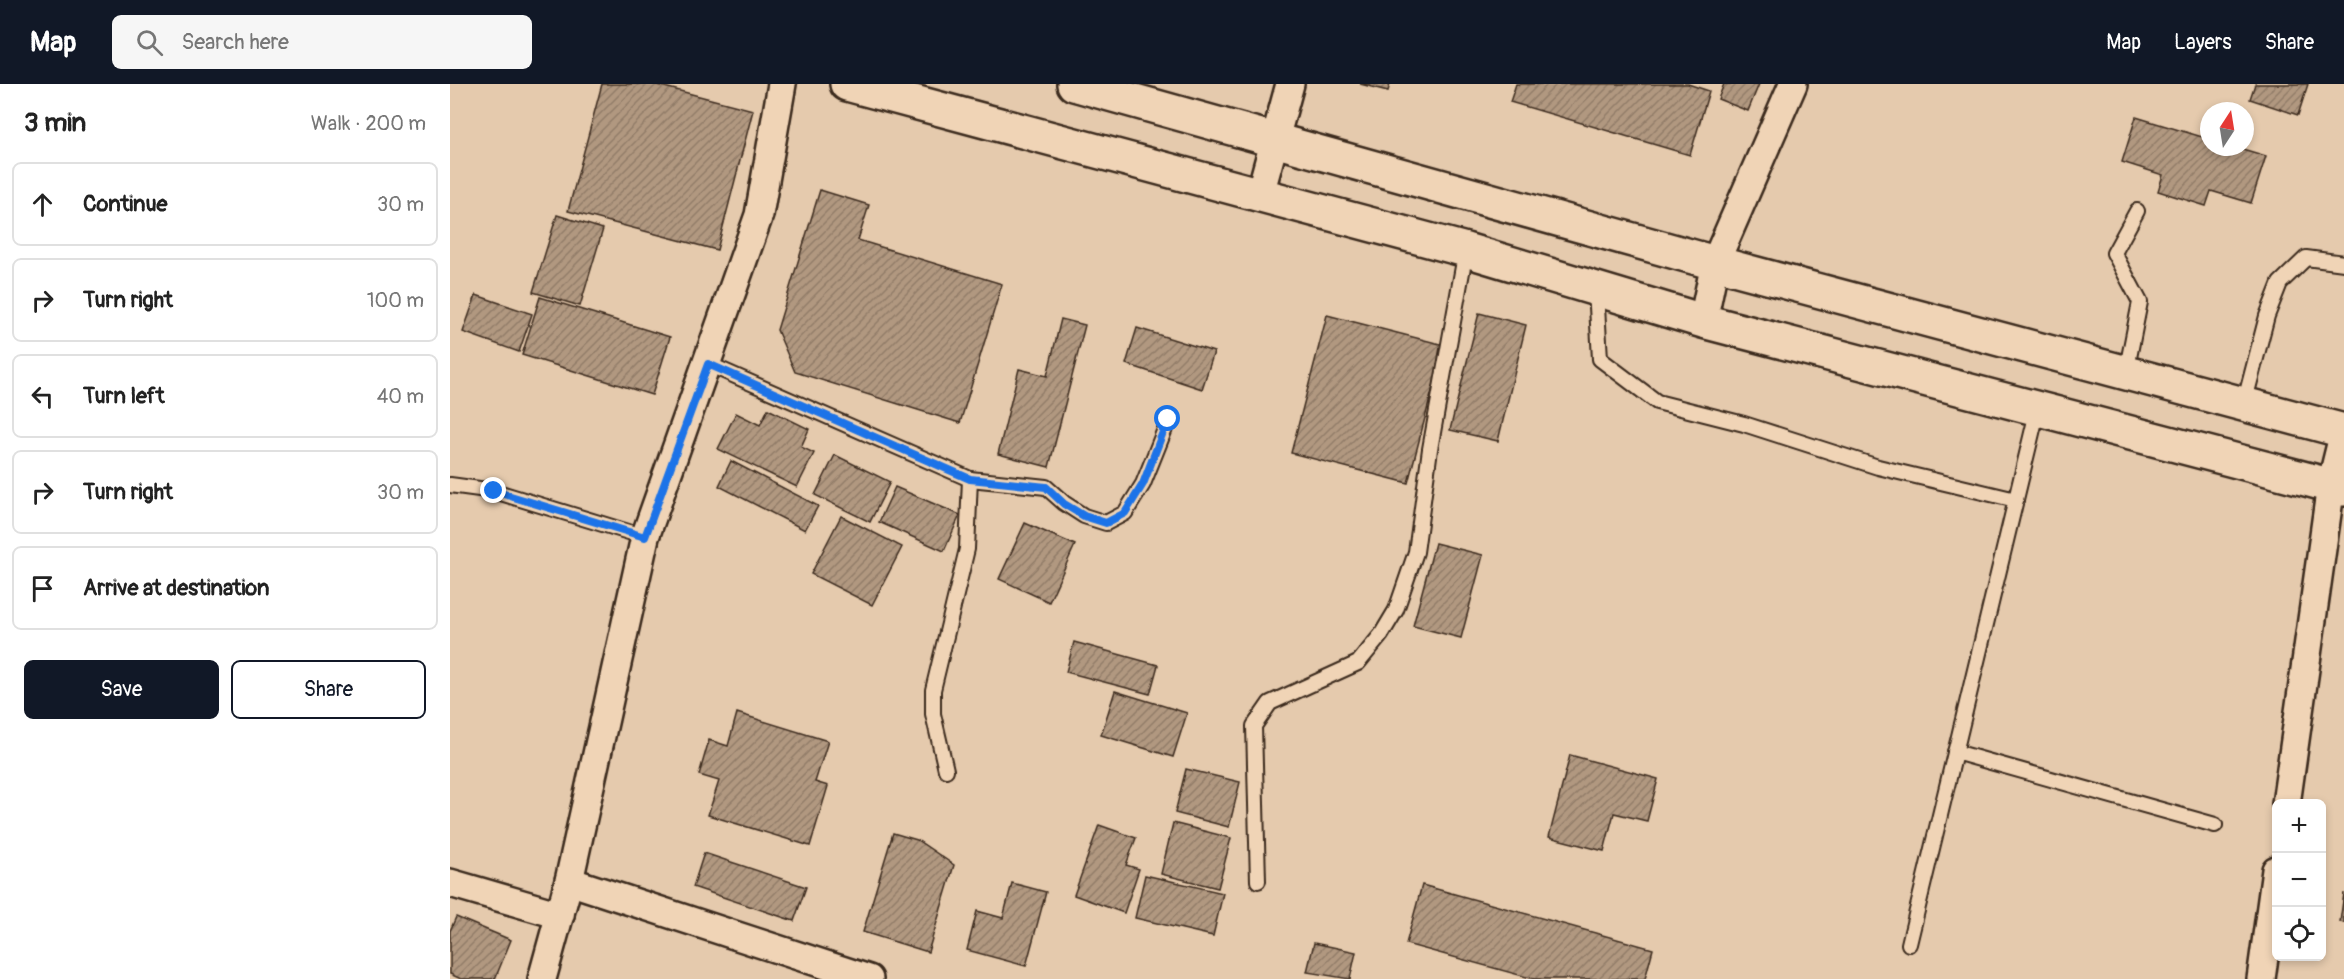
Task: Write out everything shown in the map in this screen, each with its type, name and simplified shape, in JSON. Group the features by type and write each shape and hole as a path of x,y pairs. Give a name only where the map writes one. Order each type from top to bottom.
{"highway":[{"path":"847,84 1466,250 1702,321 2337,487"},
{"path":"1074,84 1715,263 2344,432"}],"street":[{"path":"542,979 569,881 645,537 759,215 782,84"},
{"path":"1260,194 1290,84"},
{"path":"1702,321 1715,263 1793,84"},
{"path":"2287,799 2344,432"},
{"path":"569,881 869,979"},
{"path":"450,883 560,915"},
{"path":"2261,979 2272,904"}],"lane":[{"path":"2126,373 2140,302 2114,253 2137,211"},
{"path":"1258,881 1254,726 1270,703 1358,663 1381,635 1396,610 1416,552 1430,449 1466,250"},
{"path":"2244,404 2268,316 2280,283 2306,258 2344,263"},
{"path":"1596,289 1600,359 1657,402 1744,424 1878,467 2016,500"},
{"path":"708,364 970,479 1046,487 1064,504 1084,516 1106,523 1125,513 1143,484 1168,419"},
{"path":"1909,944 2038,408"},
{"path":"946,770 933,714 933,690 967,549 970,479"},
{"path":"450,485 494,491 645,537"},
{"path":"1955,752 2215,825"}],"building":[{"path":"602,84 653,84 753,110 717,250 568,211"},
{"path":"1360,84 1390,84 1388,91"},
{"path":"1516,84 1688,84 1709,91 1690,155 1510,102"},
{"path":"1724,84 1759,84 1748,111 1718,99"},
{"path":"2255,84 2308,84 2298,115 2250,99"},
{"path":"2136,117 2200,136 2200,156 2254,156 2254,152 2266,156 2251,203 2211,191 2206,206 2158,191 2163,175 2122,162"},
{"path":"820,190 869,205 858,240 1002,284 960,423 795,372 777,330"},
{"path":"557,215 603,229 580,306 533,292"},
{"path":"476,295 532,314 519,352 463,332"},
{"path":"540,297 670,337 652,395 522,355"},
{"path":"1479,313 1526,325 1498,441 1450,430"},
{"path":"1327,315 1444,345 1408,483 1291,453"},
{"path":"1061,319 1085,325 1049,467 998,454 1019,369 1047,376"},
{"path":"1137,328 1214,352 1202,389 1126,364"},
{"path":"768,409 809,429 801,447 814,453 797,487 718,449 736,413 760,425"},
{"path":"835,455 890,482 870,522 815,495"},
{"path":"731,461 818,506 805,530 719,486"},
{"path":"895,487 960,515 944,551 879,522"},
{"path":"841,516 902,547 872,605 811,574"},
{"path":"1025,523 1075,545 1049,602 999,579"},
{"path":"1435,543 1483,555 1461,638 1413,626"},
{"path":"1074,642 1158,665 1150,694 1066,672"},
{"path":"1115,691 1187,713 1173,757 1101,735"},
{"path":"737,713 828,741 815,782 828,786 810,846 708,815 719,781 699,775 709,740 728,746"},
{"path":"1570,755 1658,779 1647,821 1614,813 1604,851 1549,837"},
{"path":"1186,769 1240,782 1229,827 1175,813"},
{"path":"1173,823 1231,838 1218,888 1161,874"},
{"path":"1099,825 1136,838 1126,865 1139,869 1124,913 1074,895"},
{"path":"893,833 917,840 954,865 928,952 863,932"},
{"path":"704,853 806,887 794,921 693,887"},
{"path":"1145,875 1223,893 1213,936 1135,918"},
{"path":"1012,883 1046,892 1026,966 967,950 977,911 1003,918"},
{"path":"1422,885 1653,949 1645,979 1534,979 1406,944"},
{"path":"2344,893 2344,923 2340,922"},
{"path":"456,917 511,940 495,979 461,979 450,974 450,931"},
{"path":"1314,943 1356,952 1350,979 1307,972"}],"route":[{"path":"494,491 645,537 708,364 970,479 1046,487 1064,504 1084,516 1106,523 1125,513 1143,484 1168,419"}]}
